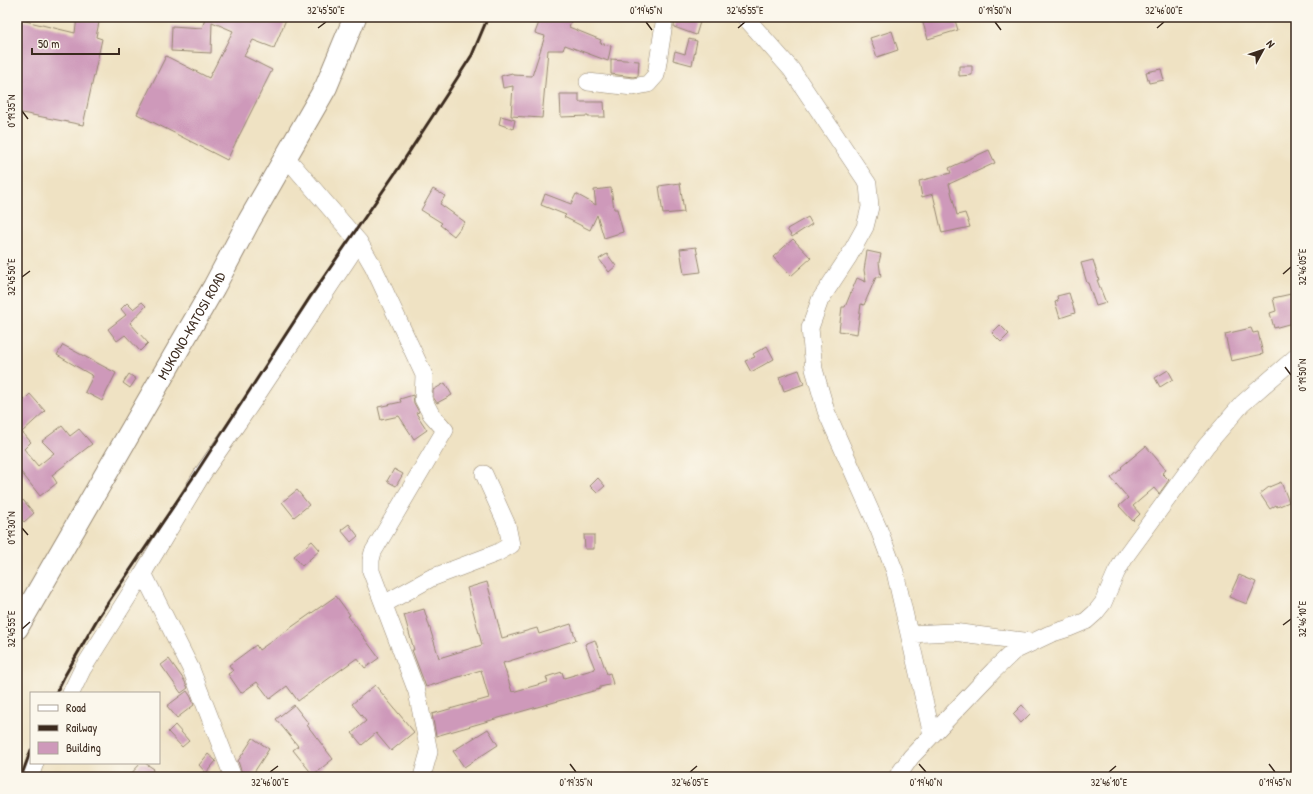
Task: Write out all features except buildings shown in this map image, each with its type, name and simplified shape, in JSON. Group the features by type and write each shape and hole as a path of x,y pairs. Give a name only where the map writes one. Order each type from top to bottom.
{"main road":[{"name":"MUKONO-KATOSI ROAD","path":"17,628 214,287 249,221 326,86 355,17"}],"street":[{"path":"588,82 633,87 648,84 656,75 665,17"},
{"path":"745,17 791,69 868,184 870,207 865,227 849,256 820,300 810,328 814,369 826,411 879,530 895,572 932,735"},
{"path":"286,157 359,242 373,266 424,375 423,399 431,414 445,430 374,552 371,560 371,570 417,692 429,752 422,777"},
{"path":"72,692 86,664 203,473 253,402 359,242"},
{"path":"897,777 911,757 1014,651 1050,634 1069,628 1086,620 1095,613 1103,603 1116,573 1127,554 1206,446 1242,404 1296,357"},
{"path":"384,604 431,578 497,553 511,545 507,525 484,474"},
{"path":"143,573 191,669 233,777"},
{"path":"909,634 953,632 1031,642"},
{"path":"30,777 35,764"}],"railway":[{"path":"56,692 99,616 196,473 310,297 398,169 472,55 488,17"},
{"path":"21,777 30,753"}]}
